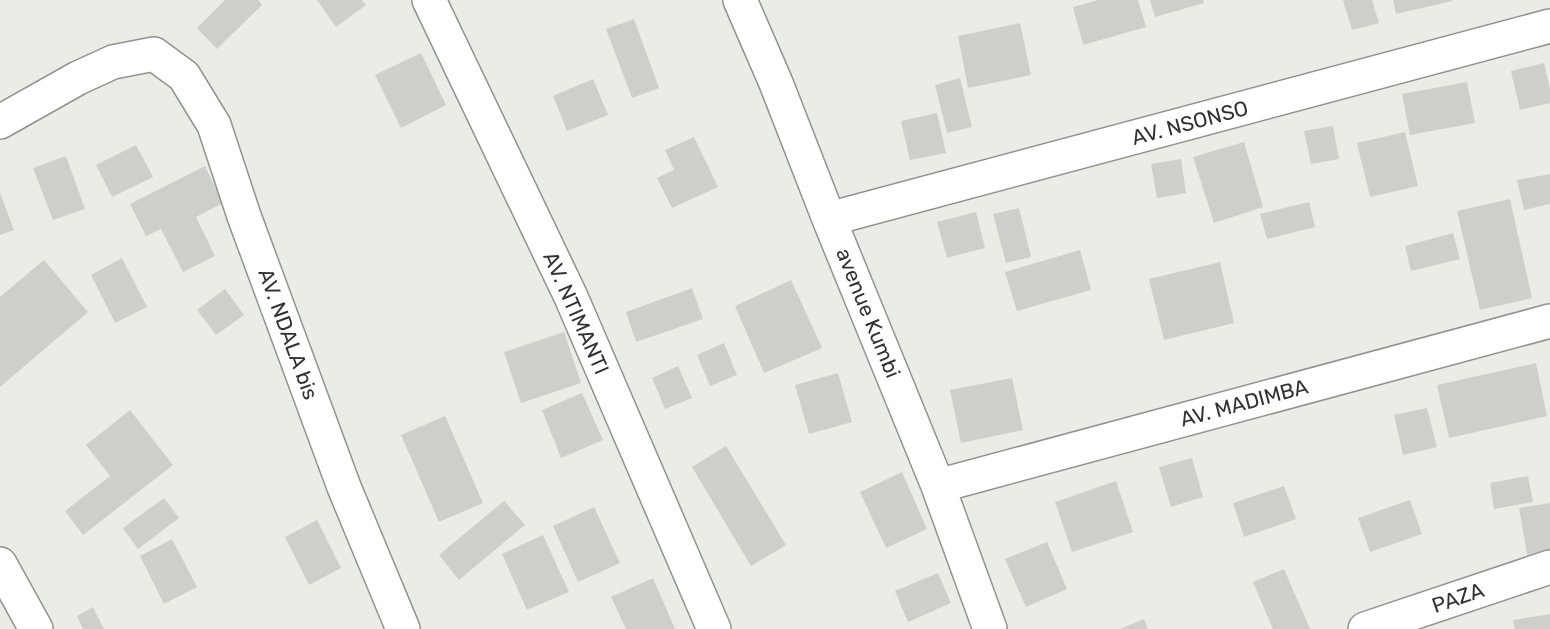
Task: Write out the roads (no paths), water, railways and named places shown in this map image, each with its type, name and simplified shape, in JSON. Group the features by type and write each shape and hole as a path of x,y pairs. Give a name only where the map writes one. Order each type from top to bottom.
{"street":[{"name":"AV. NTIMANTI","path":"429,0 571,297 714,629"},
{"name":"avenue Kumbi","path":"740,0 776,83 938,486 990,629"},
{"name":"AV. NSONSO","path":"829,219 1550,26"},
{"name":"AV. NDALA bis","path":"0,122 78,78 113,62 154,54 184,76 214,125 244,216 344,487 403,629"},
{"name":"AV. MADIMBA","path":"938,486 1550,321"},
{"path":"0,564 36,629"},
{"name":"PAZA","path":"1365,629 1550,567"}]}
